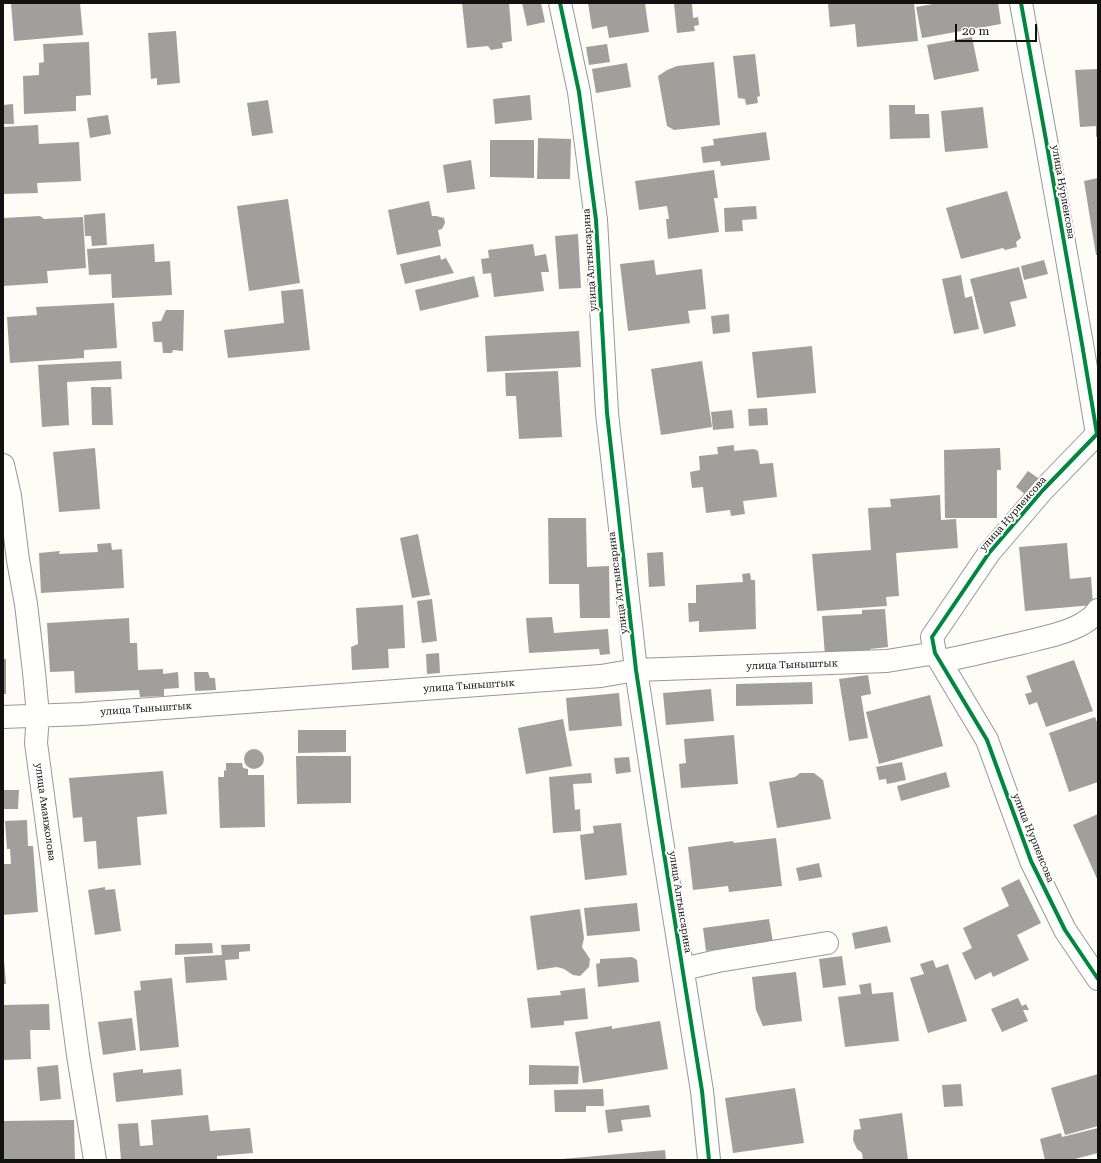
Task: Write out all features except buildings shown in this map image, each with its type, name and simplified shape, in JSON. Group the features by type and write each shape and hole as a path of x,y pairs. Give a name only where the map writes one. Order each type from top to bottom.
{"street":[{"name":"улица Алтынсарина","path":"560,3 579,92 596,220 607,413 636,670 657,814 702,1091 709,1160"},
{"name":"улица Нурпеисова","path":"1021,3 1090,338 1097,434 1042,491 989,553 932,637 938,657 987,740 1031,861 1065,930 1098,979"},
{"name":"улица Аманжолова","path":"3,465 10,496 18,560 26,604 38,716 36,743 76,1040 95,1160"},
{"name":"улица Тыныштык","path":"3,718 577,678 601,676 636,670 887,662 938,657 988,651 1043,638 1069,630 1082,624 1098,610"},
{"path":"683,969 718,961 827,943"}],"cycle path":[{"path":"560,3 579,92 596,220 607,413 636,670 702,1091 709,1160"},
{"path":"1021,3 1097,434 1042,491 989,553 932,637 935,653 987,740 1031,861 1065,930 1098,979"}]}
